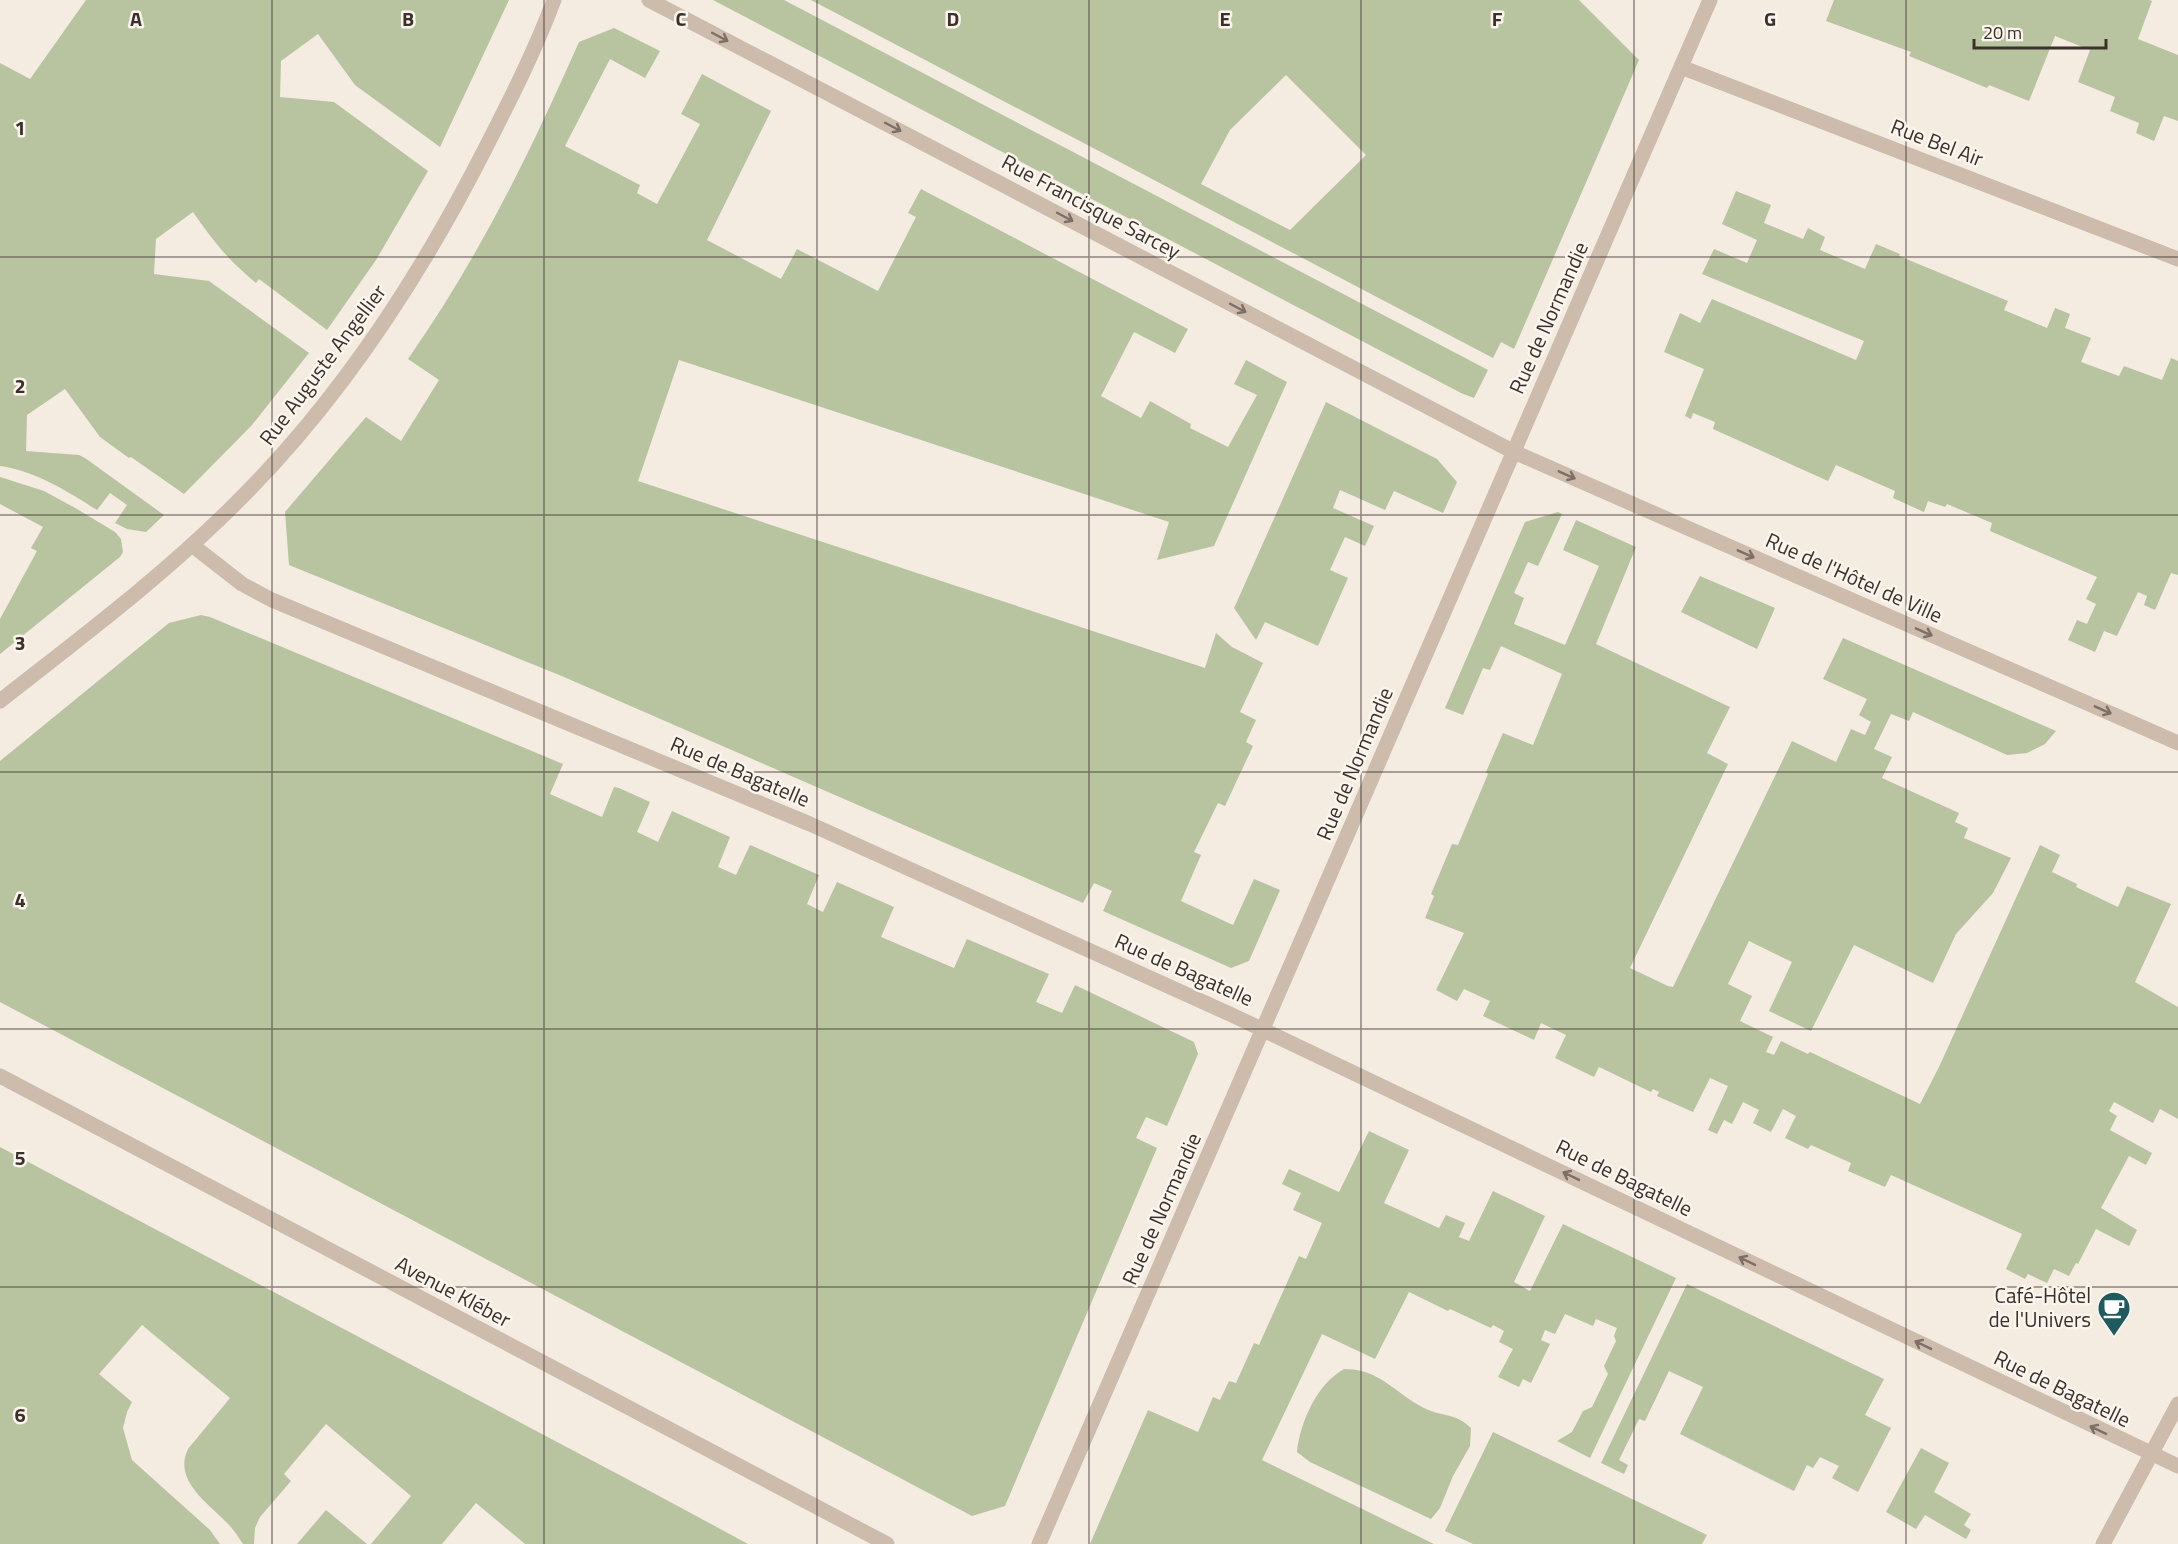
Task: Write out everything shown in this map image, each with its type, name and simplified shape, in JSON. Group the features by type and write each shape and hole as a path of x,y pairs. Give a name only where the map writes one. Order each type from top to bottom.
{"street":[{"name":"Rue Auguste Angellier","path":"0,701 153,580 243,497 302,432 342,381 426,258 520,81 554,0"},
{"name":"Rue Francisque Sarcey","path":"649,0 1514,452"},
{"name":"Rue de Normandie","path":"1039,1544 1710,0"},
{"name":"Rue Bel Air","path":"1681,67 2178,259"},
{"name":"Rue de l'Hôtel de Ville","path":"1514,452 2178,743"},
{"name":"Rue de Bagatelle","path":"192,545 242,584 272,600 819,828 1263,1029 2178,1466"},
{"name":"Avenue Kléber","path":"0,1076 887,1544"},
{"path":"2103,1544 2178,1404"}],"green space":[{"path":"86,0 509,0 440,147 355,85 318,34 281,61 280,97 334,102 428,171 376,260 327,330 259,279 256,283 246,275 222,250 193,212 156,239 154,274 209,281 309,353 252,425 184,494 100,437 65,389 27,415 26,451 79,455 85,458 164,515 146,532 127,529 115,523 127,505 110,493 97,510 38,477 0,466 0,63 30,79"},
{"path":"713,0 784,0 1488,370 1474,398 1461,393"},
{"path":"811,0 1579,0 1639,60 1514,349 1501,342 1493,358","holes":["1286,75 1366,155 1290,230 1201,184 1230,130"]},
{"path":"1834,0 2152,1 2138,39 2178,55 2178,121 2164,116 2154,141 2136,133 2139,123 2110,111 2115,97 2078,82 2090,50 2055,36 2029,101 1989,85 1987,88 1909,56 1911,52 1826,21"},
{"path":"614,28 660,51 645,78 610,59 565,146 640,185 637,193 657,204 700,124 681,114 702,74 771,111 707,240 781,279 797,249 878,291 916,217 908,213 921,189 1188,329 1175,353 1134,332 1101,396 1141,418 1150,401 1191,424 1190,428 1228,447 1257,395 1234,384 1246,360 1287,382 1214,546 1157,560 1169,522 679,360 638,481 1205,668 1216,633 1232,647 1263,663 1240,712 1256,720 1246,742 1253,746 1225,806 1218,803 1194,852 1201,855 1181,901 1233,925 1254,879 1280,890 1249,961 1231,968 1103,911 1112,891 1094,883 1083,903 564,677 289,565 285,512 366,417 401,441 439,380 408,359 434,321 480,244 522,165 579,42"},
{"path":"1736,191 1771,205 1764,223 1803,239 1808,228 1825,237 1820,250 1865,269 1876,244 1900,254 1899,256 2008,301 2004,310 2047,328 2055,308 2070,314 2065,328 2091,338 2081,362 2119,376 2124,366 2162,380 2171,358 2178,361 2178,575 2171,573 2155,610 2144,605 2147,596 2138,592 2117,636 2104,631 2095,652 2068,640 2077,620 2087,624 2096,604 2086,599 2097,577 1990,531 1992,523 1947,504 1945,507 1928,501 1924,512 1893,498 1895,491 1836,465 1828,481 1713,429 1715,422 1693,413 1691,419 1685,416 1704,369 1664,352 1680,313 1700,323 1712,299 1856,360 1864,341 1702,274 1714,249 1747,263 1757,240 1722,224"},
{"path":"1326,402 1437,459 1457,482 1443,513 1394,491 1385,510 1340,490 1333,508 1374,526 1365,546 1345,537 1330,570 1348,578 1318,646 1265,622 1256,640 1234,608"},
{"path":"0,477 44,491 115,532 121,539 123,552 120,557 0,654 0,619 37,551 31,548 43,527 0,504"},
{"path":"1558,512 1562,514 1538,566 1528,562 1514,593 1524,598 1514,624 1565,645 1599,566 1563,550 1576,520 1636,547 1596,644 1730,707 1707,753 1728,764 1630,968 1668,986 1673,987 1792,741 1836,762 1851,729 1865,735 1871,722 1859,715 1867,699 1823,679 1843,638 2056,731 2045,744 2027,753 2007,755 1913,712 1909,721 1891,714 1874,749 1892,757 1882,778 1959,813 1955,822 1968,828 1964,838 2011,858 1993,893 1956,934 1933,983 1854,945 1811,1031 1769,1011 1792,962 1749,941 1728,984 1752,996 1740,1021 1773,1037 1766,1052 1774,1055 1781,1041 1808,1054 1810,1052 1920,1104 2040,845 2060,855 2052,872 2077,884 2076,887 2118,907 2127,886 2171,904 2135,982 2178,1007 2178,1119 2160,1109 2153,1123 2114,1102 2109,1111 2117,1116 2110,1130 2152,1153 2146,1165 2129,1156 2101,1208 2137,1230 2129,1246 2096,1229 2078,1264 2076,1263 2069,1276 2054,1269 2047,1283 2028,1274 2025,1279 2006,1269 2022,1234 1891,1175 1885,1187 1848,1171 1851,1163 1811,1145 1808,1149 1785,1138 1796,1116 1783,1109 1771,1132 1753,1123 1759,1110 1743,1102 1732,1124 1724,1120 1717,1134 1708,1130 1728,1086 1710,1078 1693,1112 1657,1096 1659,1092 1653,1089 1651,1092 1599,1067 1594,1077 1555,1058 1566,1035 1541,1023 1534,1040 1483,1016 1490,1001 1464,989 1457,1001 1436,990 1464,933 1425,918 1434,896 1431,894 1452,844 1458,845 1503,733 1533,745 1562,674 1501,646 1490,670 1483,668 1463,715 1445,708 1525,522"},
{"path":"1700,576 1775,608 1757,649 1681,612"},
{"path":"201,615 563,764 550,794 602,817 614,787 650,802 637,832 658,842 672,811 730,837 718,867 736,875 750,845 819,875 807,904 823,912 837,882 894,907 881,937 954,968 967,939 1049,974 1036,1002 1062,1013 1075,985 1194,1042 1198,1054 1167,1126 1146,1117 1136,1138 1157,1148 1005,1506 972,1516 0,1002 0,761 169,623"},
{"path":"1369,1131 1409,1150 1384,1203 1439,1228 1446,1215 1465,1223 1459,1237 1469,1241 1493,1191 1545,1216 1514,1282 1530,1291 1563,1224 1676,1278 1590,1458 1557,1441 1572,1432 1583,1411 1592,1407 1608,1374 1604,1366 1616,1341 1614,1336 1617,1328 1596,1319 1593,1326 1565,1314 1555,1334 1545,1330 1541,1340 1550,1344 1531,1383 1523,1379 1519,1387 1498,1377 1513,1349 1499,1342 1504,1331 1493,1325 1491,1328 1450,1309 1448,1311 1409,1292 1375,1359 1322,1334 1262,1460 1434,1544 1090,1544 1148,1410 1198,1432 1213,1397 1220,1400 1229,1381 1236,1383 1254,1343 1259,1345 1299,1256 1306,1259 1322,1223 1293,1210 1301,1193 1282,1184 1289,1169 1339,1192"},
{"path":"0,1147 748,1544 525,1544 476,1503 442,1544 371,1544 411,1496 326,1424 284,1474 291,1481 260,1517 255,1528 254,1544 243,1544 231,1527 194,1490 185,1471 188,1449 230,1398 142,1325 99,1374 132,1402 123,1428 132,1460 210,1530 220,1544 0,1544"},
{"path":"1687,1284 1884,1379 1865,1415 1891,1428 1858,1492 1832,1478 1839,1466 1820,1457 1813,1468 1807,1465 1794,1491 1680,1434 1703,1387 1669,1371 1645,1421 1639,1419 1619,1460 1628,1465 1624,1474 1601,1463"},
{"path":"1344,1369 1357,1370 1378,1377 1413,1402 1430,1411 1459,1419 1471,1428 1470,1446 1453,1476 1440,1508 1431,1519 1310,1462 1297,1452 1302,1428 1318,1394 1334,1376"},
{"path":"1493,1432 1707,1535 1702,1544 1473,1544 1445,1531"},
{"path":"1921,1448 1949,1463 1934,1492 1971,1514 1964,1525 1971,1530 1966,1539 1925,1515 1916,1529 1886,1512"},
{"path":"326,1510 367,1544 297,1544"}],"place":[{"name":"Café-Hôtel de l'Univers","path":"2114,1337"}]}
